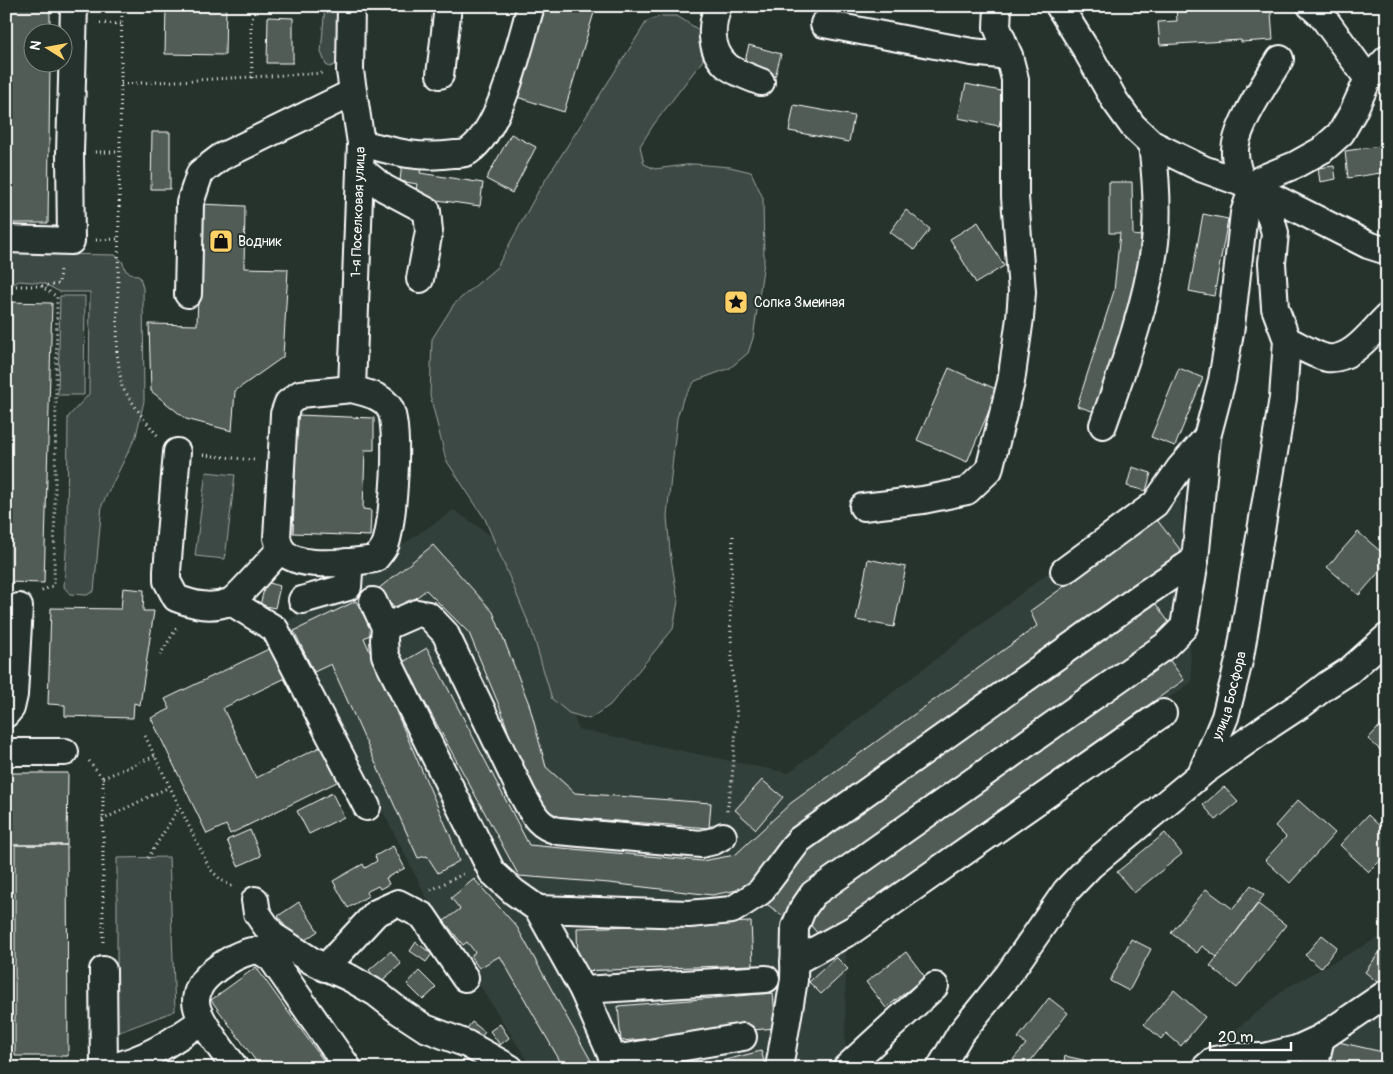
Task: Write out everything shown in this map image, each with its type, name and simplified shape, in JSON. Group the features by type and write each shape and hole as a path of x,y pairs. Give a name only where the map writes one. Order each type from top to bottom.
{"street":[{"path":"6,239 71,241 70,153 74,6"},
{"name":"1-я Поселковая улица","path":"351,6 351,82 361,143 352,389"},
{"path":"440,75 448,6"},
{"path":"361,143 404,155 442,156 468,153 487,132 501,102 531,6"},
{"path":"718,6 713,20 712,40 718,55 726,66 761,82"},
{"path":"863,507 923,500 967,491 989,470 1011,382 1022,292 1016,197 1014,79 1009,56 997,27 998,6"},
{"path":"1059,6 1086,48 1115,101 1133,126 1152,144 1204,169 1247,185 1368,245 1387,251"},
{"path":"1311,6 1323,17 1368,79"},
{"path":"824,24 972,52 1009,56"},
{"path":"1280,59 1245,119 1237,139 1235,153 1247,185 1270,215 1275,233 1272,263 1275,308 1287,340 1325,358 1339,357 1360,345 1387,317"},
{"path":"1247,185 1295,165 1322,150 1341,132 1353,112 1368,79 1387,59"},
{"path":"188,294 190,203 200,173 221,157 351,82"},
{"path":"1103,425 1132,341 1154,249 1155,171 1152,144"},
{"path":"360,169 384,188 426,211 428,231 420,278"},
{"path":"779,1068 794,980 796,927 802,910 813,894 1166,646 1184,627 1196,560 1207,437 1222,380 1231,326 1247,185"},
{"name":"улица Босфора","path":"940,1068 960,1034 1008,976 1066,891 1090,866 1201,774 1225,717 1240,656 1284,398 1287,340"},
{"path":"352,389 378,397 389,406 394,418 395,450 391,526 385,545 375,558 347,562 308,563 290,556 281,549 276,538 284,414 288,403 300,394 352,389"},
{"path":"1064,571 1155,504 1180,468 1207,437"},
{"path":"177,452 167,581 176,598 191,604 211,606 232,602 281,549"},
{"path":"538,909 690,914 732,910 760,892 798,840 1140,597 1196,560"},
{"path":"302,600 348,587 349,572 347,562"},
{"path":"6,714 11,708 14,695 25,599"},
{"path":"373,601 385,627 385,656 492,872 514,892 538,909 583,990 615,1063 743,1038"},
{"path":"232,602 275,629 367,807"},
{"path":"385,627 417,614 428,615 445,632 522,794 542,825 558,831 701,844 714,842 724,836"},
{"path":"1201,774 1349,671 1387,637"},
{"path":"794,962 854,929 1164,713"},
{"path":"6,752 65,752"},
{"path":"255,900 256,913 273,936 312,961 350,978 376,993 425,1028 467,1044 510,1068"},
{"path":"325,968 376,913 398,903 423,916 465,978"},
{"path":"235,1068 202,1021 196,1002 200,986 212,973 237,956 256,951 263,952 272,959 348,1068"},
{"path":"103,970 104,1068"},
{"path":"583,990 766,979"},
{"path":"846,1068 935,986"},
{"path":"1205,1068 1214,1060 1232,1057 1264,1057 1297,1048 1321,1038 1387,993"},
{"path":"109,1068 133,1062 160,1049 202,1021"},
{"path":"1314,1068 1321,1038"}],"path":[{"path":"122,6 116,353 122,387 154,433 177,452 254,460"},
{"path":"252,78 251,24 254,6"},
{"path":"121,84 252,78 351,82"},
{"path":"93,152 119,152"},
{"path":"6,286 59,284"},
{"path":"25,599 54,585 57,298 41,286"},
{"path":"724,836 732,779 737,715 733,682 730,610 733,535"},
{"path":"160,655 191,604"},
{"path":"145,736 210,869 221,880 255,900"},
{"path":"65,752 87,759 103,778 103,970"},
{"path":"103,778 154,756"},
{"path":"102,820 169,788"},
{"path":"148,858 180,808"},
{"path":"446,884 463,874"}],"shaded area":[{"path":"325,6 345,6 339,63 330,67 326,65 321,52"},
{"path":"661,16 677,16 699,30 703,60 654,124 640,146 644,164 655,169 694,164 730,167 751,172 763,198 764,262 753,338 748,353 730,368 695,381 683,399 677,418 667,516 670,552 678,601 673,629 610,705 589,719 569,713 552,699 532,631 485,519 446,460 430,395 432,339 454,304 497,267 539,190 647,21"},
{"path":"6,253 115,255 122,261 126,271 140,277 143,288 144,401 136,436 102,505 94,591 87,595 70,594 64,587 67,534 68,417 89,394 90,292 60,292 43,283 19,281 6,288"},
{"path":"60,296 85,296 84,395 58,395"},
{"path":"206,472 235,475 225,559 195,556"},
{"path":"1179,472 1192,682 846,923 845,1068 532,1068 436,916 287,622 454,510 529,562 578,729 788,773"},
{"path":"169,857 175,1011 117,1033 117,858"},
{"path":"1387,933 1387,1068 1190,1068 1286,988"}],"building":[{"path":"6,6 50,6 50,22 22,22 22,72 50,72 48,223 6,223"},
{"path":"166,6 226,6 225,55 165,54"},
{"path":"544,6 596,6 564,112 517,97"},
{"path":"1176,6 1266,6 1266,12 1271,12 1273,40 1160,45 1158,22 1177,21"},
{"path":"268,17 293,18 293,63 267,63"},
{"path":"749,45 781,54 775,77 743,68"},
{"path":"966,84 1006,92 999,126 958,118"},
{"path":"794,105 854,116 849,142 789,131"},
{"path":"152,132 170,132 170,189 151,189"},
{"path":"511,134 536,147 512,193 486,179"},
{"path":"1387,145 1387,172 1348,178 1345,151"},
{"path":"402,162 422,166 420,173 483,183 480,206 415,197 417,184 400,181"},
{"path":"1334,166 1336,179 1320,182 1318,168"},
{"path":"1109,182 1132,182 1133,235 1141,236 1136,293 1098,413 1077,406 1114,291 1120,233 1109,233"},
{"path":"201,204 245,206 244,268 288,269 283,357 235,391 232,431 186,419 151,391 149,324 197,325"},
{"path":"906,210 930,229 914,250 890,232"},
{"path":"1203,214 1228,219 1214,296 1189,291"},
{"path":"978,222 1004,266 976,283 950,239"},
{"path":"6,302 52,303 44,583 6,582"},
{"path":"949,368 998,390 967,462 917,440"},
{"path":"1179,368 1203,378 1175,446 1151,437"},
{"path":"297,415 374,418 374,450 365,450 363,509 371,510 370,536 293,533"},
{"path":"1132,467 1151,473 1146,491 1127,486"},
{"path":"1157,520 1182,552 797,836 743,889 712,895 609,883 519,876 403,662 427,648 529,845 702,861 735,855 791,803 1037,626 1030,611"},
{"path":"1358,532 1387,557 1387,563 1359,595 1327,567"},
{"path":"433,545 493,612 529,704 546,767 575,793 711,803 709,828 552,816 525,783 501,710 469,633 426,590 398,612 378,589"},
{"path":"868,559 906,567 894,627 856,620"},
{"path":"266,582 280,586 275,608 260,605"},
{"path":"123,588 144,590 143,611 154,611 140,705 134,703 133,718 65,716 65,705 48,704 51,608 121,609"},
{"path":"1153,600 1173,628 786,918 765,903 802,851"},
{"path":"356,601 373,633 364,638 450,835 459,861 438,873 427,856 418,858 331,664 314,672 294,631"},
{"path":"277,645 292,675 223,708 256,778 322,746 339,781 230,834 226,825 207,834 151,718 170,709 165,699"},
{"path":"1166,655 1184,680 854,912 823,940 803,916"},
{"path":"1387,718 1387,756 1368,739"},
{"path":"6,773 68,773 67,845 6,845"},
{"path":"762,780 783,797 756,829 735,810"},
{"path":"1224,787 1238,802 1216,820 1203,805"},
{"path":"332,793 344,817 309,834 297,811"},
{"path":"1298,800 1335,833 1290,883 1265,860 1286,837 1275,826"},
{"path":"1368,815 1387,833 1387,854 1369,872 1340,845"},
{"path":"250,830 261,856 238,866 227,840"},
{"path":"1165,833 1182,854 1134,893 1117,872"},
{"path":"15,845 67,845 68,1056 15,1056"},
{"path":"393,846 405,868 386,878 389,884 380,889 378,886 366,892 368,896 348,908 333,881 363,864 365,868 377,861 375,856"},
{"path":"474,879 517,927 595,1068 564,1068 500,956 479,968 471,957 475,952 467,942 463,945 444,921 460,909 451,898"},
{"path":"1251,885 1264,895 1217,957 1202,946 1197,953 1171,933 1206,889 1233,909"},
{"path":"299,902 318,931 298,945 278,916"},
{"path":"1258,904 1286,925 1237,988 1210,966"},
{"path":"751,922 753,965 578,971 577,928"},
{"path":"1322,935 1337,947 1321,968 1305,955"},
{"path":"1131,939 1151,949 1129,991 1110,981"},
{"path":"416,942 432,954 426,962 410,951"},
{"path":"1387,942 1387,975 1380,984 1365,972"},
{"path":"391,951 401,964 379,983 369,970"},
{"path":"906,952 925,977 886,1008 866,982"},
{"path":"836,957 848,969 821,994 809,982"},
{"path":"256,967 329,1068 261,1068 211,1000"},
{"path":"419,971 436,988 423,1000 407,984"},
{"path":"1174,990 1205,1017 1181,1046 1166,1033 1161,1039 1144,1024"},
{"path":"773,993 776,1028 621,1041 618,1006"},
{"path":"1049,998 1068,1013 1025,1068 1018,1068 1011,1062 1026,1044 1018,1038"},
{"path":"472,1022 485,1032 478,1041 465,1031"},
{"path":"500,1024 509,1038 500,1045 490,1031"},
{"path":"1334,1041 1387,1053 1387,1068 1328,1068"},
{"path":"761,1051 766,1068 694,1068"},
{"path":"1065,1056 1092,1062 1091,1068 1063,1068"}],"place":[{"name":"Водник","path":"221,241"},
{"name":"Сопка Змеиная","path":"736,302"}]}
